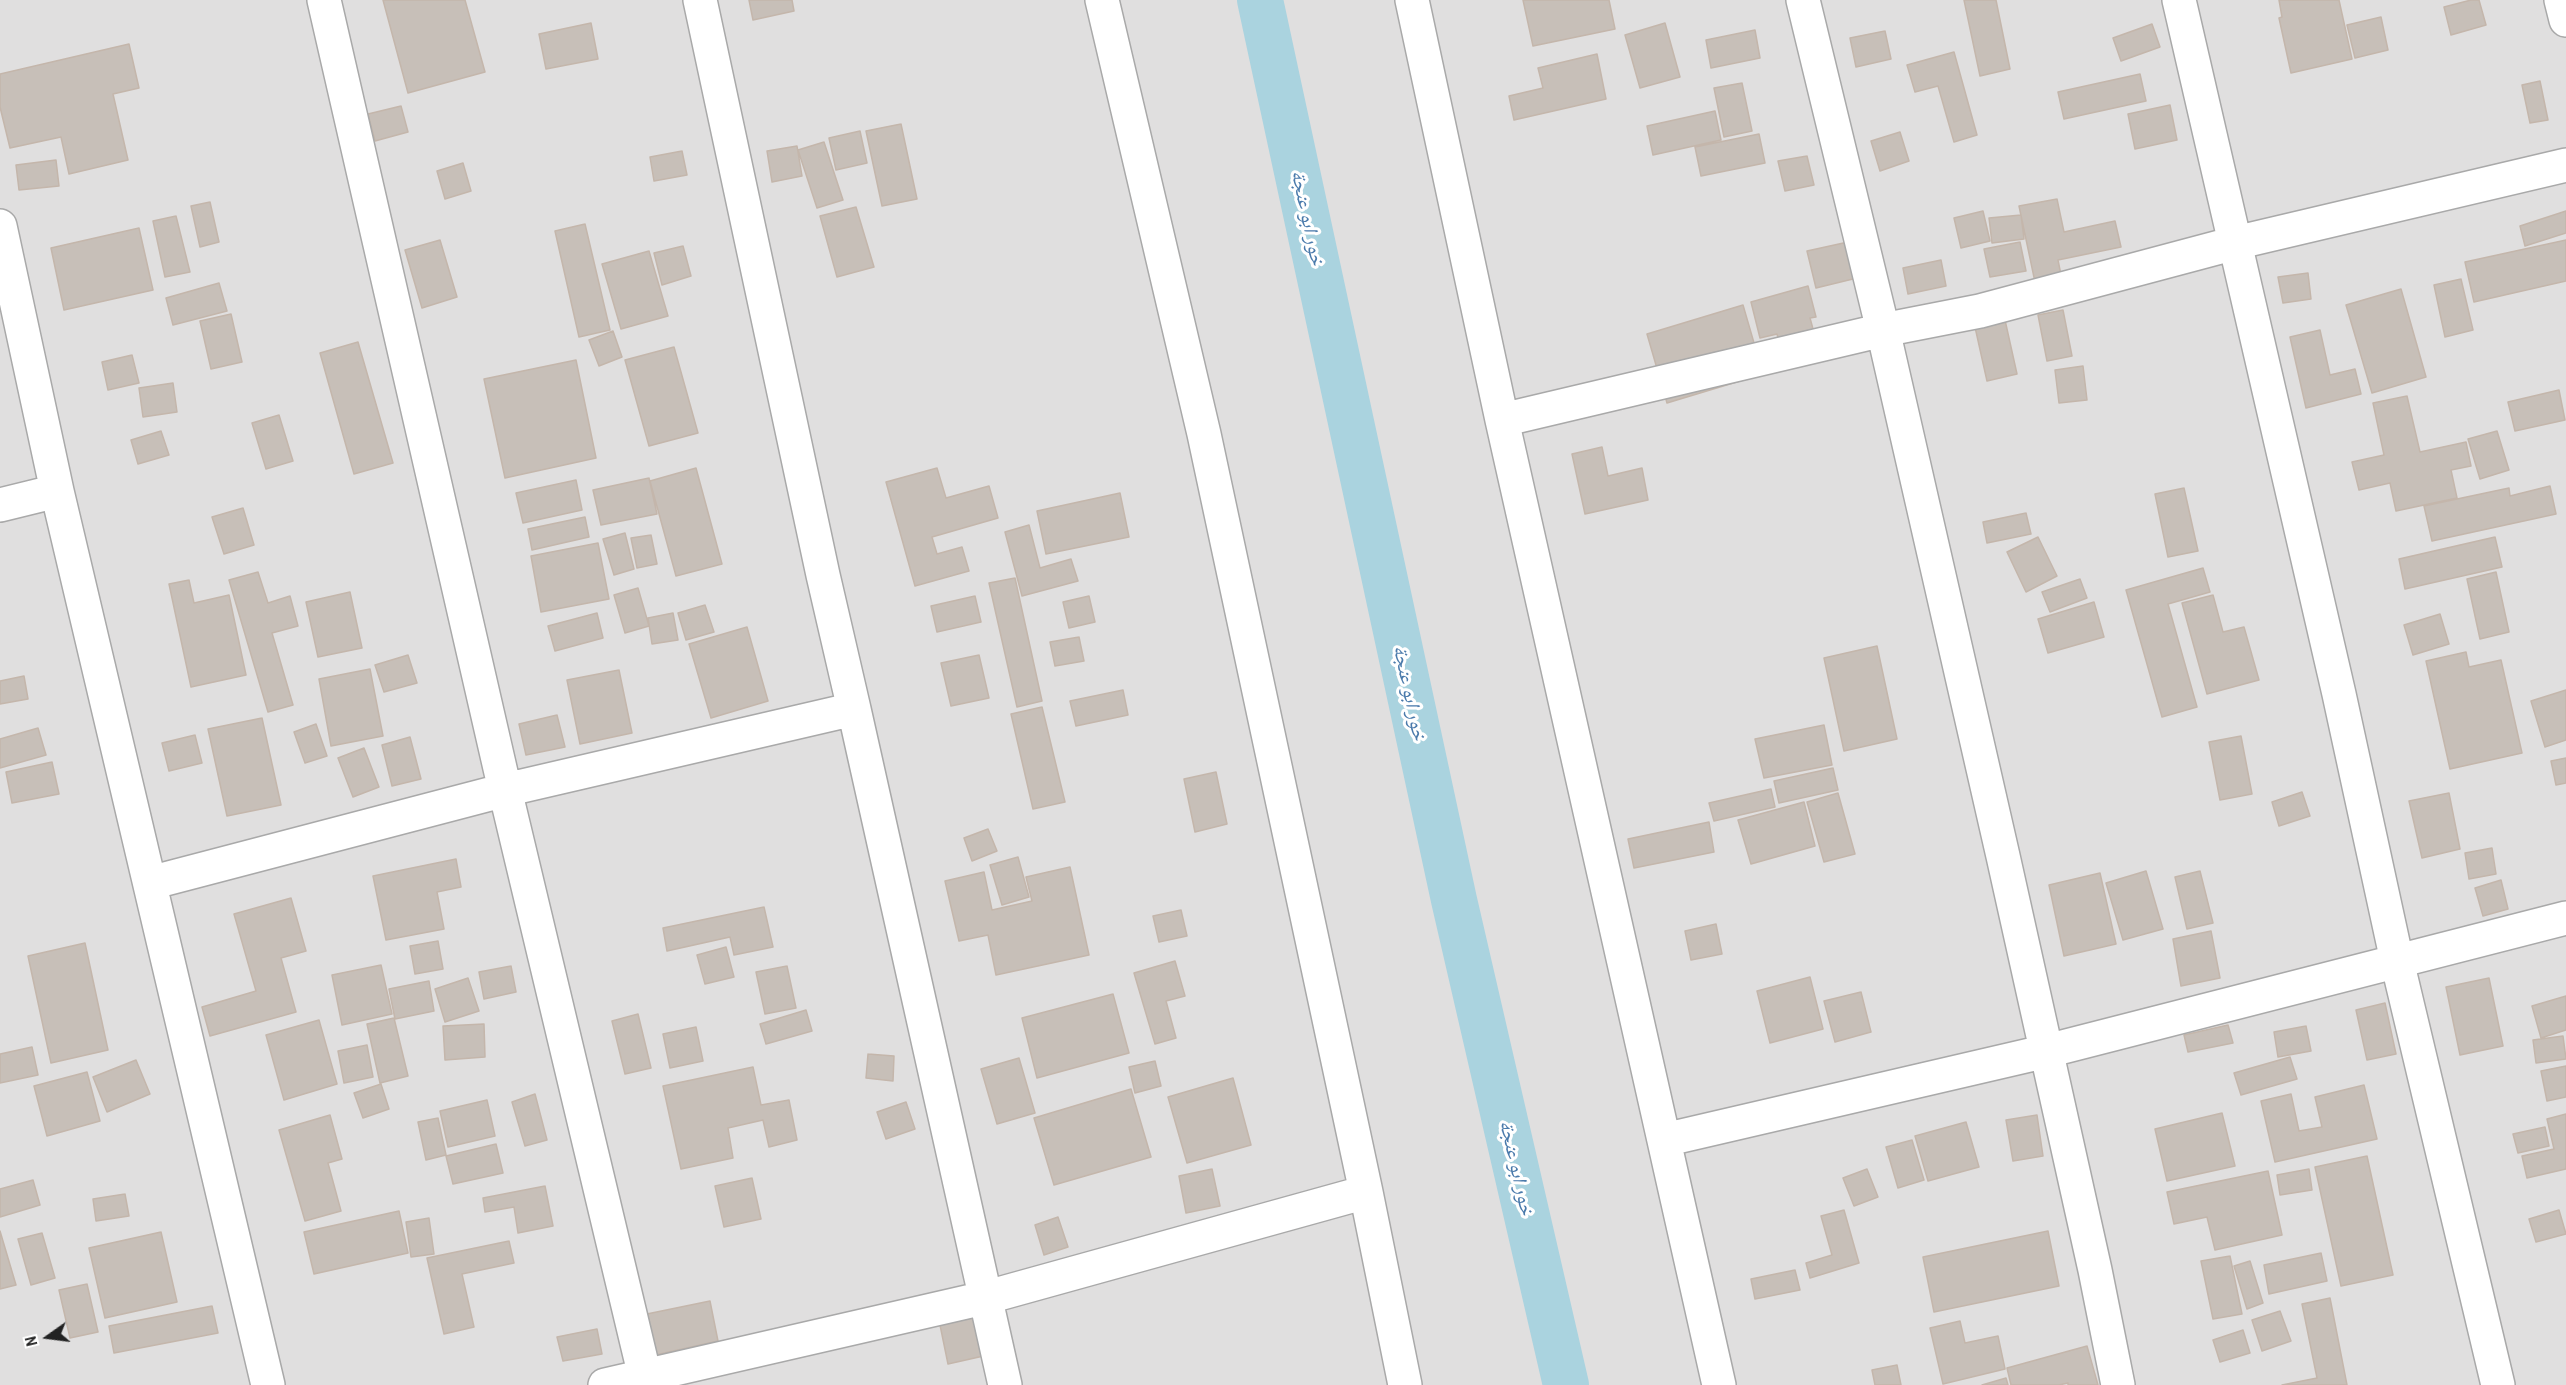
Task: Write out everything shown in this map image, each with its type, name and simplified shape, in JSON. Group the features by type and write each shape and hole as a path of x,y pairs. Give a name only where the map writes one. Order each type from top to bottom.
{"street":[{"path":"324,0 505,790 646,1380"},
{"path":"700,0 823,575 1005,1385"},
{"path":"1102,0 1204,434 1405,1385"},
{"path":"1412,0 1502,420 1719,1385"},
{"path":"1803,0 1882,330 2047,1051 2118,1385"},
{"path":"2179,0 2339,694 2397,961 2498,1385"},
{"path":"2561,0 2566,20"},
{"path":"1502,420 1882,330 1980,311 2235,243 2566,165"},
{"path":"0,226 57,491 268,1385"},
{"path":"0,505 57,491"},
{"path":"150,883 505,790 854,709"},
{"path":"1664,1140 2047,1051 2566,918"},
{"path":"605,1385 646,1380 984,1298 1366,1192"}],"shaded area":[{"path":"0,0 2566,0 2566,1385 0,1385"}],"building":[{"path":"383,0 465,0 485,72 408,93"},
{"path":"749,0 792,0 794,11 753,20"},
{"path":"1523,0 1609,0 1615,29 1533,46"},
{"path":"1964,0 1996,0 2010,69 1980,76"},
{"path":"2279,0 2339,0 2352,59 2291,73 2279,18 2282,17"},
{"path":"2479,0 2486,25 2451,35 2444,7"},
{"path":"2381,17 2388,50 2355,58 2347,25"},
{"path":"591,23 598,59 546,69 539,34"},
{"path":"1665,23 1680,77 1640,88 1625,35"},
{"path":"2152,24 2160,47 2121,61 2113,38"},
{"path":"1755,30 1760,58 1711,68 1706,40"},
{"path":"1885,31 1891,59 1856,67 1850,38"},
{"path":"129,44 139,88 113,94 128,160 69,174 61,137 10,148 0,107 0,74"},
{"path":"1954,52 1977,135 1954,142 1938,86 1915,92 1907,65"},
{"path":"1597,54 1606,99 1514,120 1509,96 1543,88 1538,68"},
{"path":"2140,74 2146,101 2064,119 2058,92"},
{"path":"2540,81 2548,120 2530,123 2522,85"},
{"path":"1742,83 1752,131 1724,137 1714,88"},
{"path":"2170,105 2177,140 2135,149 2128,114"},
{"path":"401,106 408,132 375,141 368,114"},
{"path":"1715,111 1721,140 1653,155 1647,126"},
{"path":"901,124 917,199 882,206 866,131"},
{"path":"860,131 867,163 836,170 829,138"},
{"path":"1900,132 1909,161 1880,171 1871,141"},
{"path":"1759,134 1765,163 1701,176 1695,147"},
{"path":"824,142 843,200 817,208 798,150"},
{"path":"797,146 802,176 772,182 767,151"},
{"path":"682,151 687,175 654,181 650,157"},
{"path":"1807,156 1814,185 1785,191 1778,161"},
{"path":"56,160 59,186 19,190 16,165"},
{"path":"463,163 471,191 445,199 437,171"},
{"path":"2057,199 2064,232 2115,221 2121,247 2058,260 2065,295 2039,301 2019,206"},
{"path":"210,202 219,242 200,247 191,206"},
{"path":"856,207 874,267 837,277 820,216"},
{"path":"1983,211 1990,241 1961,248 1954,218"},
{"path":"2566,211 2566,233 2525,246 2520,226"},
{"path":"2021,215 2024,239 1992,243 1989,218"},
{"path":"176,216 190,272 165,277 153,221"},
{"path":"585,224 610,330 579,337 555,231"},
{"path":"139,228 153,290 64,310 51,248"},
{"path":"440,240 457,297 422,308 405,250"},
{"path":"2566,240 2566,281 2474,302 2465,262"},
{"path":"1848,242 1857,278 1816,288 1807,251"},
{"path":"2020,242 2026,271 1990,277 1984,249"},
{"path":"683,246 691,276 662,285 654,253"},
{"path":"649,251 668,316 621,329 602,264"},
{"path":"1941,260 1946,286 1908,294 1903,268"},
{"path":"2308,273 2311,299 2283,303 2278,277"},
{"path":"2461,279 2473,330 2445,337 2434,285"},
{"path":"219,283 227,311 173,325 166,298"},
{"path":"1808,286 1816,317 1810,318 1818,347 1783,357 1777,334 1760,338 1751,302"},
{"path":"2401,289 2426,377 2372,393 2346,305"},
{"path":"1743,305 1763,374 1667,403 1647,334"},
{"path":"2063,310 2072,356 2047,361 2038,315"},
{"path":"231,314 242,362 211,369 200,321"},
{"path":"2005,320 2017,374 1987,381 1975,327"},
{"path":"2320,330 2330,375 2355,369 2361,394 2306,408 2290,337"},
{"path":"613,331 622,357 599,366 589,340"},
{"path":"358,342 393,463 354,474 320,353"},
{"path":"674,347 698,433 649,446 625,360"},
{"path":"132,355 139,383 108,390 102,362"},
{"path":"576,360 596,458 505,478 484,379"},
{"path":"2083,366 2087,400 2059,403 2055,370"},
{"path":"173,383 177,412 143,417 139,388"},
{"path":"2559,390 2565,420 2515,431 2508,402"},
{"path":"2407,396 2420,452 2466,442 2471,466 2451,470 2457,498 2396,511 2390,483 2359,490 2352,462 2384,455 2373,403"},
{"path":"279,415 293,461 266,469 252,423"},
{"path":"161,431 169,455 138,464 131,440"},
{"path":"2497,431 2509,470 2480,479 2468,439"},
{"path":"1602,447 1608,476 1642,468 1648,500 1585,514 1572,454"},
{"path":"696,468 722,564 676,576 650,481"},
{"path":"937,468 946,498 989,486 998,518 932,537 937,554 962,547 969,571 915,586 886,482"},
{"path":"649,478 657,514 601,525 593,490"},
{"path":"576,480 582,510 523,523 516,493"},
{"path":"2550,486 2556,514 2432,541 2424,506 2509,488 2510,496"},
{"path":"2184,488 2198,551 2168,557 2155,494"},
{"path":"1120,493 1129,537 1046,554 1037,511"},
{"path":"243,508 254,545 224,554 212,517"},
{"path":"2026,513 2031,534 1987,543 1983,522"},
{"path":"585,517 589,537 532,550 528,529"},
{"path":"1029,525 1040,568 1071,559 1078,581 1022,596 1005,532"},
{"path":"625,533 634,569 614,575 603,539"},
{"path":"651,535 657,564 637,568 631,538"},
{"path":"2038,537 2057,576 2026,592 2007,552"},
{"path":"2495,537 2502,567 2405,589 2399,559"},
{"path":"598,543 609,599 541,612 531,556"},
{"path":"2203,568 2210,592 2168,604 2197,707 2162,717 2126,590"},
{"path":"258,572 268,603 290,596 298,626 272,633 293,705 268,712 229,580"},
{"path":"2496,572 2509,632 2480,639 2467,579"},
{"path":"1015,578 1042,701 1017,707 989,583"},
{"path":"2080,579 2087,598 2050,612 2042,592"},
{"path":"189,580 194,603 229,595 246,675 191,687 169,584"},
{"path":"638,588 649,626 625,633 614,595"},
{"path":"350,592 362,648 318,657 306,602"},
{"path":"2213,595 2223,632 2244,627 2259,680 2207,694 2182,603"},
{"path":"975,596 981,622 937,632 931,606"},
{"path":"1089,596 1095,622 1069,628 1063,602"},
{"path":"2094,602 2104,637 2048,653 2038,619"},
{"path":"705,605 714,632 686,640 678,613"},
{"path":"597,613 603,638 555,651 548,626"},
{"path":"673,613 678,640 652,644 648,618"},
{"path":"2440,614 2449,644 2413,655 2404,625"},
{"path":"747,627 768,701 711,718 689,644"},
{"path":"1079,637 1084,661 1055,666 1050,642"},
{"path":"1877,646 1897,739 1844,751 1824,658"},
{"path":"2466,652 2469,667 2501,660 2522,753 2450,769 2426,661"},
{"path":"408,655 417,683 384,692 375,665"},
{"path":"979,655 989,698 951,706 941,663"},
{"path":"370,669 383,736 331,746 319,679"},
{"path":"619,670 632,733 580,744 567,680"},
{"path":"24,676 28,699 0,704 0,681"},
{"path":"1123,690 1128,715 1076,726 1070,701"},
{"path":"2566,690 2566,740 2545,747 2531,701"},
{"path":"1042,707 1065,802 1033,809 1011,714"},
{"path":"557,715 565,747 526,755 519,724"},
{"path":"262,718 281,805 227,816 208,729"},
{"path":"316,724 327,756 305,763 294,732"},
{"path":"1824,725 1832,765 1764,778 1755,739"},
{"path":"38,728 46,755 0,768 0,739"},
{"path":"195,735 202,763 169,771 162,743"},
{"path":"2241,736 2252,794 2220,800 2209,742"},
{"path":"410,737 421,779 392,786 382,745"},
{"path":"364,748 379,787 353,797 338,758"},
{"path":"2566,758 2566,783 2556,785 2551,761"},
{"path":"52,762 59,794 12,803 6,772"},
{"path":"1833,768 1838,790 1779,803 1774,781"},
{"path":"1216,772 1227,824 1195,832 1184,779"},
{"path":"1771,789 1775,807 1714,821 1709,803"},
{"path":"2302,792 2310,816 2279,826 2272,802"},
{"path":"1838,793 1855,854 1824,862 1807,802"},
{"path":"2449,793 2460,849 2422,858 2409,801"},
{"path":"1804,802 1815,846 1751,864 1738,820"},
{"path":"1709,822 1714,852 1634,868 1628,839"},
{"path":"988,829 997,851 972,861 964,838"},
{"path":"2492,848 2496,874 2469,879 2465,853"},
{"path":"1018,857 1029,897 1002,905 990,865"},
{"path":"456,859 461,887 437,892 444,929 386,940 373,876"},
{"path":"1070,867 1089,955 996,975 988,935 959,941 945,881 984,872 992,910 1032,901 1026,877"},
{"path":"2146,871 2163,929 2123,940 2106,883"},
{"path":"2200,871 2213,923 2187,929 2175,877"},
{"path":"2100,873 2116,944 2064,956 2049,885"},
{"path":"2501,880 2508,909 2483,916 2475,888"},
{"path":"291,898 306,951 281,958 296,1012 210,1036 202,1007 256,991 234,914"},
{"path":"764,907 773,947 734,955 730,937 667,951 663,928"},
{"path":"1181,910 1187,936 1159,942 1153,916"},
{"path":"1716,924 1722,954 1691,960 1685,931"},
{"path":"2211,931 2220,978 2181,986 2173,939"},
{"path":"438,941 443,969 415,974 410,946"},
{"path":"85,943 108,1050 51,1063 28,956"},
{"path":"726,947 734,977 705,984 697,955"},
{"path":"1175,961 1185,996 1166,1001 1176,1038 1155,1044 1134,973"},
{"path":"381,965 392,1014 342,1025 332,975"},
{"path":"511,966 516,992 484,999 479,972"},
{"path":"787,966 796,1008 765,1014 756,972"},
{"path":"1810,977 1823,1029 1770,1043 1757,991"},
{"path":"468,978 479,1011 445,1022 435,989"},
{"path":"2489,978 2503,1046 2460,1055 2446,987"},
{"path":"429,981 434,1011 395,1019 389,989"},
{"path":"1861,992 1871,1032 1835,1042 1824,1001"},
{"path":"1113,994 1129,1053 1037,1078 1022,1018"},
{"path":"2566,996 2566,1030 2541,1038 2532,1006"},
{"path":"2385,1003 2396,1054 2367,1060 2356,1010"},
{"path":"806,1010 812,1031 766,1044 760,1024"},
{"path":"638,1014 651,1068 625,1074 612,1021"},
{"path":"394,1018 408,1076 380,1083 367,1024"},
{"path":"319,1020 337,1084 284,1100 266,1035"},
{"path":"484,1024 485,1057 445,1060 443,1026"},
{"path":"2228,1025 2233,1043 2188,1052 2184,1035"},
{"path":"2306,1026 2311,1051 2278,1057 2274,1032"},
{"path":"696,1027 703,1061 670,1068 663,1034"},
{"path":"2563,1036 2566,1059 2536,1063 2533,1040"},
{"path":"367,1045 373,1077 344,1083 338,1051"},
{"path":"32,1047 38,1075 0,1083 0,1054"},
{"path":"868,1054 894,1056 893,1081 866,1078"},
{"path":"2290,1057 2297,1079 2241,1095 2234,1073"},
{"path":"1019,1058 1035,1113 997,1124 981,1069"},
{"path":"136,1060 150,1094 107,1112 93,1077"},
{"path":"1155,1061 1161,1086 1135,1093 1129,1067"},
{"path":"2566,1066 2566,1097 2547,1101 2541,1071"},
{"path":"753,1067 761,1105 789,1100 797,1140 769,1147 763,1120 728,1128 733,1158 681,1169 663,1086"},
{"path":"87,1072 100,1121 47,1136 34,1086"},
{"path":"1233,1078 1251,1145 1187,1163 1168,1097"},
{"path":"381,1084 389,1109 363,1118 354,1093"},
{"path":"2364,1085 2377,1139 2275,1162 2261,1101 2291,1094 2299,1131 2322,1127 2315,1097"},
{"path":"1131,1089 1151,1157 1054,1185 1034,1118"},
{"path":"535,1094 547,1140 525,1146 512,1102"},
{"path":"487,1100 495,1136 448,1147 440,1111"},
{"path":"906,1102 915,1129 886,1139 877,1112"},
{"path":"2222,1113 2235,1166 2167,1181 2155,1129"},
{"path":"2566,1114 2566,1169 2527,1178 2522,1156 2554,1149 2547,1119"},
{"path":"330,1115 342,1159 328,1163 341,1211 305,1221 279,1130"},
{"path":"2037,1115 2043,1156 2013,1161 2006,1120"},
{"path":"438,1118 446,1155 426,1160 418,1122"},
{"path":"1966,1122 1979,1167 1928,1181 1915,1136"},
{"path":"2545,1127 2549,1146 2518,1153 2513,1134"},
{"path":"1912,1140 1924,1180 1898,1188 1886,1147"},
{"path":"496,1144 503,1173 453,1184 446,1156"},
{"path":"2367,1156 2393,1275 2341,1286 2315,1167"},
{"path":"1212,1169 1220,1206 1186,1213 1179,1176"},
{"path":"1867,1169 1878,1197 1854,1206 1843,1178"},
{"path":"2309,1169 2312,1190 2280,1195 2277,1175"},
{"path":"2268,1171 2282,1235 2215,1250 2207,1217 2174,1224 2167,1192"},
{"path":"752,1178 761,1219 724,1227 715,1186"},
{"path":"33,1180 40,1205 0,1217 0,1189"},
{"path":"545,1186 553,1226 518,1233 514,1207 485,1212 483,1198"},
{"path":"125,1194 129,1216 96,1221 93,1199"},
{"path":"1844,1210 1859,1263 1810,1278 1806,1263 1832,1255 1821,1216"},
{"path":"2559,1210 2566,1234 2536,1242 2529,1219"},
{"path":"399,1211 408,1253 314,1274 304,1232"},
{"path":"1058,1217 1068,1247 1044,1255 1035,1225"},
{"path":"429,1218 434,1254 411,1257 406,1222"},
{"path":"0,1231 16,1285 0,1289"},
{"path":"2048,1231 2059,1286 1934,1312 1923,1257"},
{"path":"161,1232 177,1302 105,1318 89,1248"},
{"path":"42,1233 55,1278 31,1285 18,1239"},
{"path":"509,1241 514,1263 462,1274 474,1327 444,1334 427,1258"},
{"path":"2321,1253 2327,1281 2269,1294 2264,1265"},
{"path":"2230,1256 2242,1314 2213,1319 2201,1261"},
{"path":"2250,1261 2263,1303 2247,1309 2234,1266"},
{"path":"1795,1270 1800,1290 1755,1299 1751,1279"},
{"path":"87,1284 98,1332 70,1338 59,1290"},
{"path":"2330,1298 2347,1385 2282,1385 2317,1378 2302,1304"},
{"path":"710,1301 718,1341 651,1356 642,1315"},
{"path":"212,1306 218,1333 114,1353 109,1326"},
{"path":"2280,1311 2291,1341 2262,1351 2252,1320"},
{"path":"980,1316 988,1355 948,1364 940,1325"},
{"path":"1960,1321 1965,1343 1998,1336 2005,1369 1943,1384 1930,1328"},
{"path":"597,1329 602,1354 563,1361 557,1337"},
{"path":"2243,1330 2250,1353 2220,1362 2213,1340"},
{"path":"2087,1346 2098,1385 2068,1385 2068,1383 2011,1385 2007,1368"},
{"path":"1897,1365 1901,1385 1875,1385 1872,1370"},
{"path":"2006,1378 2008,1385 1982,1385"}],"waterway":[{"name":"خور ابو عنجة","path":"1260,0 1454,900 1566,1385"}]}
